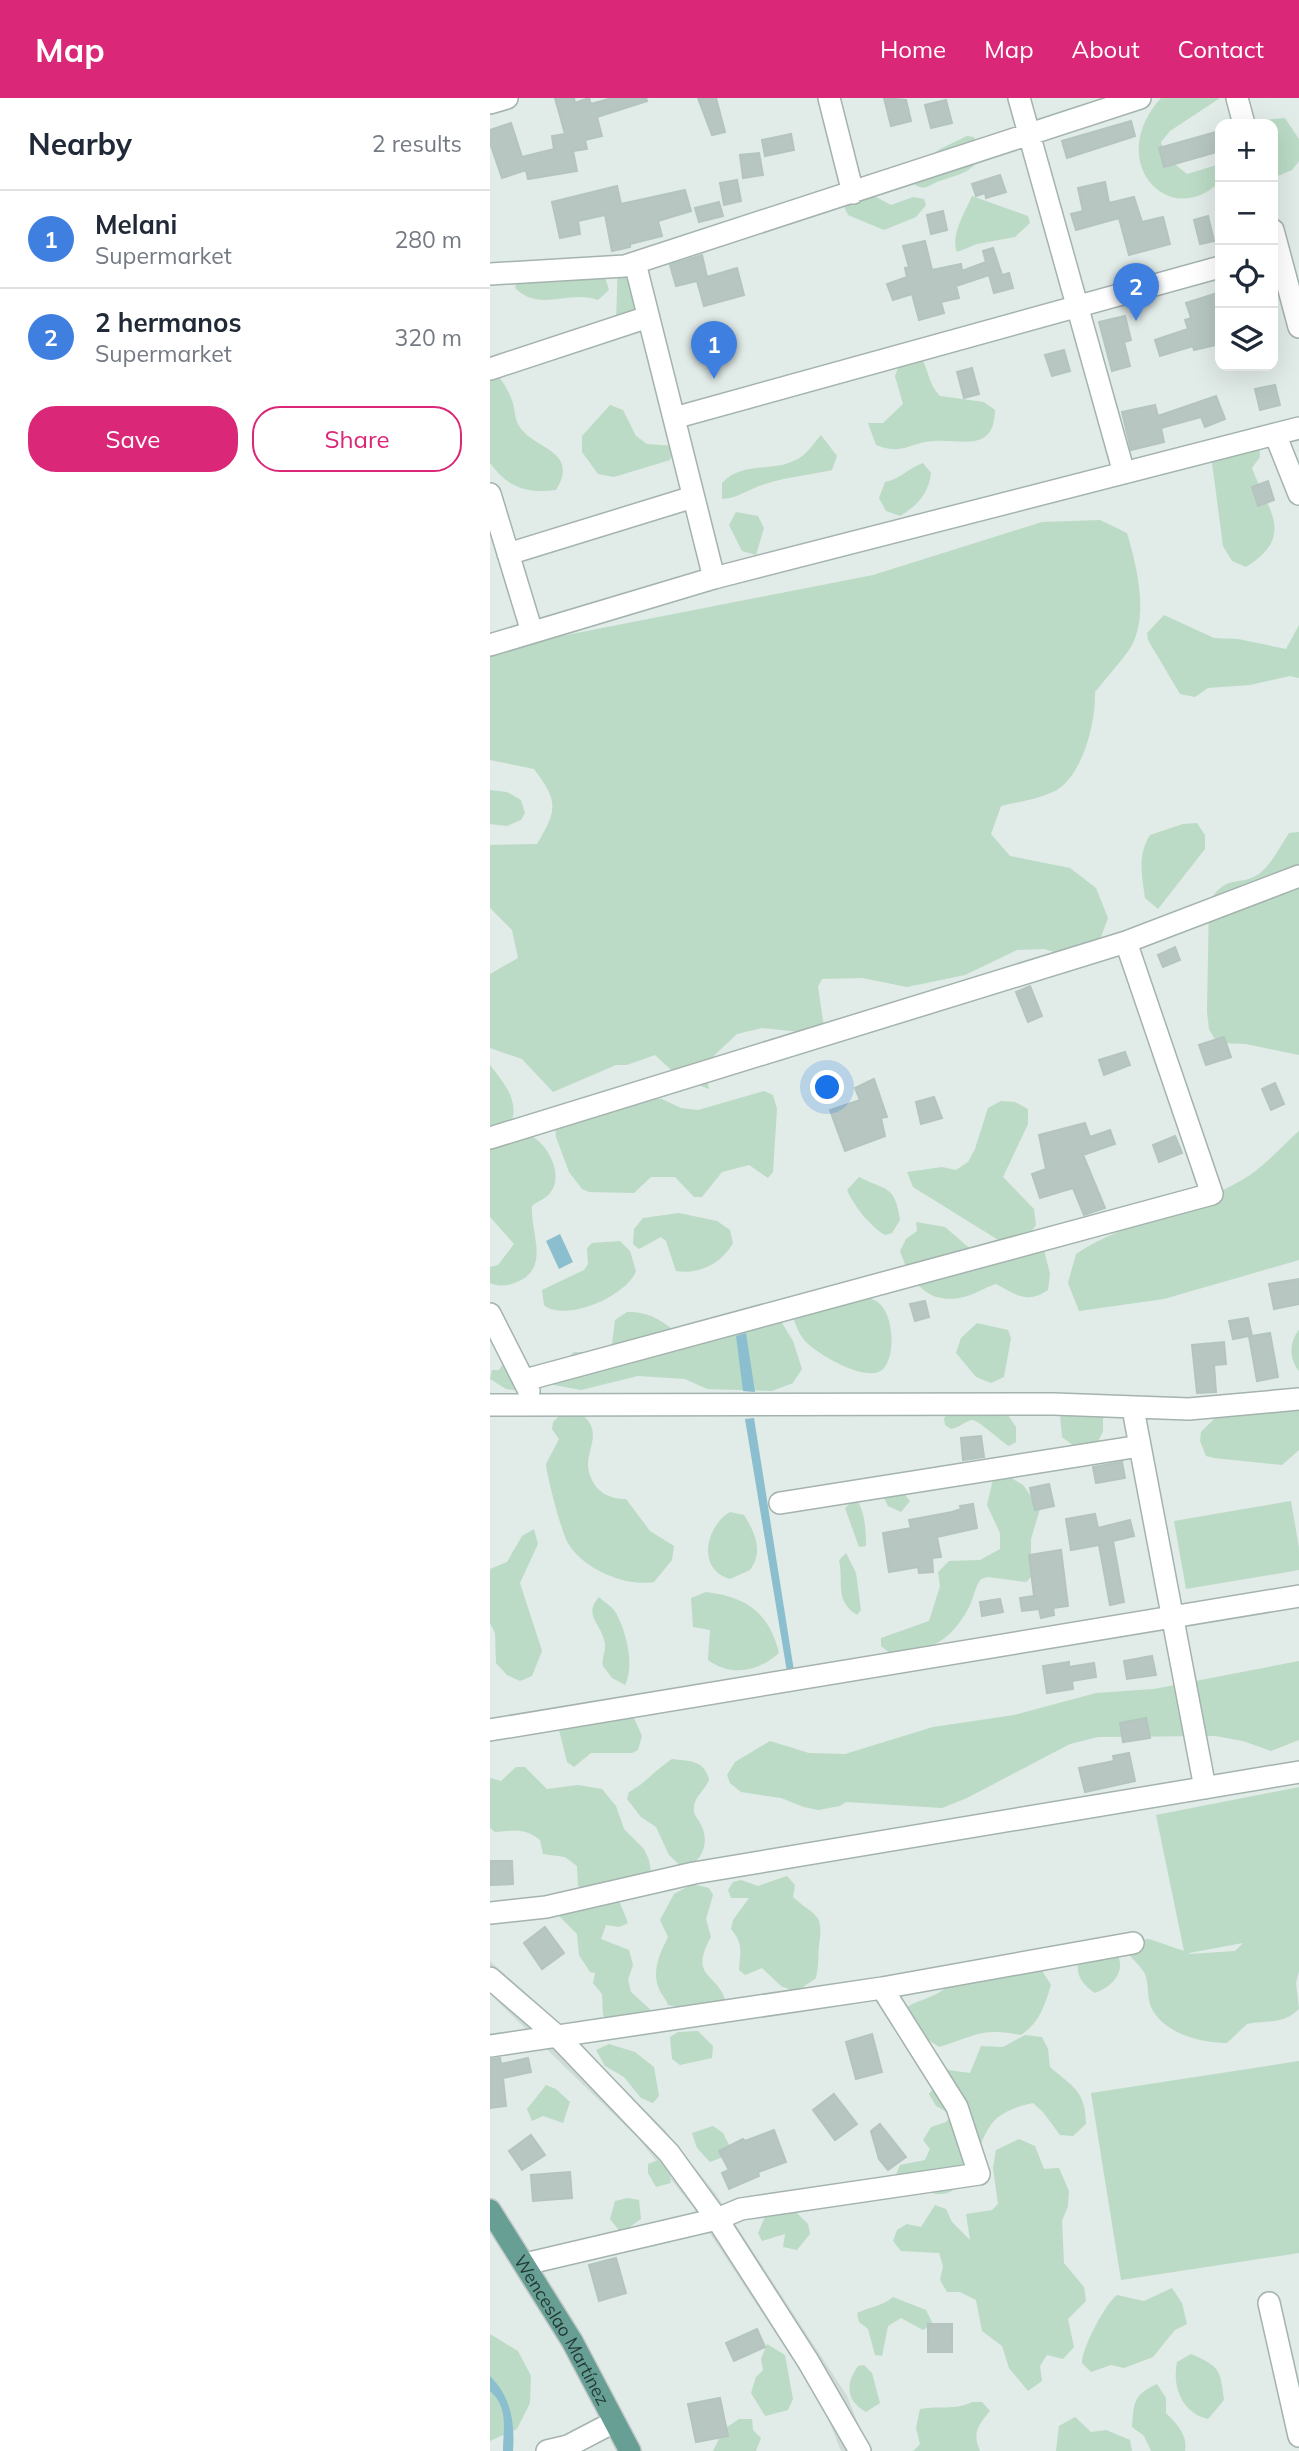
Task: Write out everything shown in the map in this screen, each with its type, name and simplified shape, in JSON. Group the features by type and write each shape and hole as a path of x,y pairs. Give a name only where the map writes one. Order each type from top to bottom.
{"main road":[{"name":"Wenceslao Martínez","path":"490,2210 572,2341 630,2451"}],"street":[{"path":"490,103 507,98"},
{"path":"829,98 853,193"},
{"path":"1019,98 1124,473"},
{"path":"490,274 625,266 1140,98"},
{"path":"1237,98 1243,119"},
{"path":"1283,250 1299,327"},
{"path":"635,263 714,578"},
{"path":"674,418 1215,268"},
{"path":"490,369 648,317"},
{"path":"490,645 714,578 1299,428"},
{"path":"1275,434 1299,494"},
{"path":"490,494 532,632"},
{"path":"508,554 693,496"},
{"path":"490,1138 1126,942 1299,876"},
{"path":"525,1380 1212,1194 1126,942"},
{"path":"490,1314 536,1406"},
{"path":"490,1405 1054,1404 1189,1409 1299,1399"},
{"path":"1133,1409 1205,1788"},
{"path":"780,1503 1140,1446"},
{"path":"490,1730 1299,1596"},
{"path":"490,1913 546,1907 694,1873 1299,1772"},
{"path":"490,2046 882,1988 1133,1942"},
{"path":"490,1978 557,2036 669,2154 717,2219 808,2361 860,2451"},
{"path":"525,2264 717,2219 741,2209 979,2174 957,2107 882,1988"},
{"path":"1269,2302 1299,2436"},
{"path":"547,2451 568,2446 614,2422"}],"shaded area":[{"path":"490,1961 544,2009 664,2129 715,2193 847,2396 869,2451 841,2451 823,2406 692,2206 638,2138 490,1994"}],"green space":[{"path":"1161,98 1220,98 1170,131 1161,142 1166,157 1187,174 1215,166 1215,185 1201,195 1182,199 1165,194 1150,183 1141,166 1139,145 1145,122"},
{"path":"1285,118 1299,139 1299,161 1292,170 1278,176 1278,119 1274,119"},
{"path":"967,136 974,137 978,149 975,165 961,174 927,187 915,185 907,172 940,149"},
{"path":"837,190 872,195 891,205 913,197 924,199 926,205 916,217 884,230 848,215"},
{"path":"972,196 1028,216 1030,223 1015,237 977,244 957,252 957,231"},
{"path":"618,264 636,276 640,319 616,319"},
{"path":"520,275 605,277 609,290 598,300 587,297 535,299 515,288"},
{"path":"922,358 931,383 940,396 984,402 995,410 993,424 983,438 966,442 925,442 900,449 876,445 868,423 883,423 903,404 895,376 900,363"},
{"path":"497,374 510,395 518,424 524,433 558,458 562,466 562,476 556,490 536,491 518,487 503,478 490,463 490,376"},
{"path":"610,405 623,410 636,436 647,444 675,446 670,460 614,477 598,474 582,452 582,436"},
{"path":"821,435 837,456 832,470 773,482 722,499 722,483 730,476 748,469 778,466 798,459"},
{"path":"1259,443 1260,457 1252,468 1270,509 1274,533 1271,544 1262,555 1246,567 1232,561 1223,546 1211,455"},
{"path":"923,463 931,473 928,487 921,498 900,516 886,511 879,498 885,482"},
{"path":"736,512 758,516 764,528 756,555 742,551 729,525"},
{"path":"1100,520 1127,533 1140,592 1139,623 1135,637 1129,650 1095,692 1093,718 1086,747 1065,784 1055,791 1035,798 1001,806 991,834 1010,856 1070,868 1096,888 1108,918 1098,945 1071,957 1044,949 1017,950 965,975 907,987 862,978 822,979 818,987 824,1027 801,1032 762,1028 737,1034 704,1065 709,1089 681,1079 655,1055 627,1065 616,1065 553,1092 522,1059 490,1048 490,974 518,958 512,930 490,908 490,845 537,844 549,822 552,805 548,789 534,769 490,760 490,650 873,575 1042,522"},
{"path":"1164,615 1214,638 1238,639 1286,649 1299,625 1299,678 1290,676 1250,685 1208,688 1195,697 1180,694 1148,640 1147,633"},
{"path":"490,790 507,792 521,800 525,813 521,820 507,826 490,824"},
{"path":"1197,823 1205,835 1205,849 1158,909 1145,898 1142,866 1146,843 1150,835 1183,824"},
{"path":"1299,832 1299,1055 1246,1044 1217,1043 1209,1029 1207,1012 1209,902 1222,887 1260,873 1289,833"},
{"path":"490,1065 512,1101 513,1117 510,1126 490,1129"},
{"path":"764,1091 773,1095 777,1109 773,1172 768,1178 749,1165 722,1172 702,1197 694,1197 675,1177 651,1177 634,1193 589,1192 582,1189 569,1172 556,1137 555,1123 627,1096 662,1099 681,1108 698,1110"},
{"path":"1001,1101 1015,1102 1028,1109 1028,1124 1003,1177 1034,1209 1036,1225 1028,1236 1000,1241 913,1187 907,1172 942,1167 956,1170 968,1162 988,1108"},
{"path":"1299,1131 1299,1260 1164,1299 1079,1311 1068,1283 1076,1254 1116,1233 1201,1200 1242,1180 1265,1163"},
{"path":"529,1135 548,1152 556,1177 548,1195 532,1206 536,1248 533,1268 517,1282 497,1285 490,1283 490,1267 498,1265 514,1244 490,1217 490,1140"},
{"path":"859,1177 888,1191 895,1200 900,1220 892,1233 885,1235 874,1226 850,1196 847,1190"},
{"path":"679,1213 717,1221 730,1230 733,1243 716,1262 685,1272 676,1271 666,1241 661,1237 639,1249 633,1244 634,1229 643,1218"},
{"path":"916,1222 945,1227 967,1246 982,1252 1043,1246 1050,1274 1048,1290 1028,1297 996,1284 959,1298 947,1299 928,1293 908,1271 900,1251 906,1239 917,1231"},
{"path":"620,1241 630,1251 636,1271 621,1289 580,1309 554,1310 544,1305 542,1290 584,1270 588,1264 587,1248 592,1243"},
{"path":"834,1294 867,1298 882,1306 890,1324 891,1345 887,1364 882,1370 865,1373 842,1365 811,1347 801,1336 793,1317"},
{"path":"627,1312 642,1313 655,1318 677,1333 776,1313 793,1341 802,1369 793,1383 772,1391 707,1389 685,1379 638,1376 581,1390 543,1383 574,1352 611,1352 615,1320"},
{"path":"977,1323 1008,1330 1011,1338 1004,1377 991,1383 976,1377 956,1353 961,1338"},
{"path":"1299,1330 1299,1371 1293,1361 1292,1350 1293,1340"},
{"path":"505,1348 524,1359 534,1370 521,1391 506,1389 490,1379 492,1370 499,1370 503,1364"},
{"path":"1299,1400 1299,1450 1282,1465 1206,1456 1200,1441 1201,1432 1218,1415"},
{"path":"577,1411 586,1418 593,1433 588,1464 594,1484 603,1493 626,1499 650,1531 674,1546 672,1560 654,1582 630,1582 606,1574 584,1561 565,1538 546,1464 559,1439 552,1429 553,1422 563,1412"},
{"path":"949,1413 1008,1415 1016,1427 1016,1442 1009,1446 972,1420 951,1429 945,1425 944,1418"},
{"path":"1060,1414 1103,1416 1103,1431 1097,1444 1074,1446 1062,1437"},
{"path":"1001,1472 1023,1485 1040,1509 1031,1539 1031,1577 1026,1582 988,1577 981,1579 968,1609 946,1637 927,1648 892,1655 881,1646 881,1638 929,1621 940,1586 938,1572 949,1561 980,1560 1000,1549 1000,1533 987,1505 994,1475"},
{"path":"896,1484 910,1501 901,1512 888,1506 881,1492"},
{"path":"856,1498 863,1515 866,1534 866,1546 859,1547 845,1508"},
{"path":"1291,1501 1299,1548 1299,1570 1186,1589 1174,1521"},
{"path":"730,1512 744,1515 754,1535 757,1556 750,1570 730,1579 719,1574 712,1566 708,1547 715,1527"},
{"path":"534,1529 538,1544 520,1583 542,1651 532,1676 520,1681 507,1675 496,1663 495,1633 490,1623 490,1569 507,1562 522,1536"},
{"path":"846,1553 856,1573 861,1610 857,1615 845,1604 841,1590 839,1560"},
{"path":"706,1592 733,1598 754,1609 769,1627 779,1653 762,1664 744,1670 726,1669 708,1660 710,1630 693,1627 691,1598"},
{"path":"599,1597 616,1613 626,1638 629,1668 625,1685 612,1678 603,1666 605,1644 592,1610"},
{"path":"1299,1661 1299,1740 1271,1751 1243,1741 1215,1736 1098,1737 1070,1744 967,1798 942,1808 846,1802 840,1806 818,1810 781,1798 741,1792 730,1783 727,1775 735,1762 770,1741 809,1753 845,1754 933,1727 1014,1715 1096,1693 1154,1689"},
{"path":"633,1716 642,1736 638,1750 632,1753 591,1753 574,1767 567,1762 558,1726"},
{"path":"672,1759 700,1765 709,1779 694,1808 703,1830 705,1844 696,1862 684,1869 669,1855 656,1827 641,1817 627,1799 629,1792"},
{"path":"516,1767 525,1767 547,1789 578,1785 602,1789 616,1806 624,1829 644,1849 649,1860 652,1878 642,1897 628,1897 614,1882 605,1881 586,1893 578,1886 577,1866 565,1857 543,1854 540,1840 529,1833 495,1832 490,1828 490,1778 501,1781"},
{"path":"1299,1787 1299,1971 1296,1983 1299,2009 1287,2018 1247,2024 1227,2043 1183,2035 1164,2024 1151,2007 1145,1974 1127,1953 1135,1941 1149,1939 1184,1951 1156,1815","holes":["1243,1943 1235,1951 1189,1954"]},
{"path":"787,1876 795,1885 793,1897 816,1916 820,1927 816,1978 796,1992 781,1986 762,1968 745,1975 739,1970 740,1944 731,1929 733,1920 749,1898 731,1898 728,1890 733,1882 741,1880 758,1886"},
{"path":"692,1884 709,1888 713,1895 706,1919 711,1937 702,1961 727,2006 675,2007 668,2005 659,1988 657,1966 668,1937 660,1920 674,1894"},
{"path":"609,1894 620,1903 628,1923 619,1927 606,1925 601,1939 629,1950 633,1965 628,1980 631,1992 652,2011 657,2022 652,2031 637,2034 624,2032 613,2026 603,2015 602,1994 593,1983 595,1973 590,1972 579,1955 577,1934 559,1916 570,1903"},
{"path":"1092,1939 1113,1949 1120,1964 1114,1980 1095,1993 1080,1979 1078,1973 1080,1947"},
{"path":"1022,1956 1036,1961 1051,1985 1037,2019 1021,2035 987,2032 939,2047 927,2039 906,2008 940,1992 976,1965 992,1959"},
{"path":"698,2031 713,2046 712,2058 680,2065 672,2059 670,2037 678,2032"},
{"path":"1025,2035 1042,2037 1048,2049 1050,2067 1077,2091 1083,2104 1086,2124 1073,2136 1060,2135 1033,2103 1023,2105 1001,2115 990,2126 967,2174 951,2191 941,2194 930,2192 895,2177 900,2165 925,2160 930,2149 923,2140 931,2127 946,2122 952,2115 936,2106 929,2094 948,2070 970,2073 981,2046 1003,2047"},
{"path":"609,2044 635,2052 654,2067 659,2096 653,2103 641,2098 624,2077 605,2066 596,2050"},
{"path":"1299,2061 1299,2253 1121,2280 1091,2093"},
{"path":"546,2085 556,2089 570,2102 563,2123 543,2116 532,2121 527,2109"},
{"path":"713,2126 723,2133 730,2147 723,2157 710,2162 697,2148 692,2133"},
{"path":"1019,2139 1035,2146 1044,2169 1059,2168 1069,2191 1068,2206 1062,2221 1064,2263 1084,2287 1086,2301 1068,2319 1074,2347 1063,2359 1047,2355 1040,2366 1042,2381 1028,2391 1009,2368 1002,2346 982,2331 976,2300 960,2292 947,2292 940,2280 943,2266 939,2253 901,2251 893,2241 897,2230 907,2224 921,2227 935,2205 946,2209 952,2222 970,2240 966,2214 992,2210 998,2204 993,2168 996,2150"},
{"path":"658,2160 669,2170 671,2183 656,2187 648,2173 648,2164"},
{"path":"628,2198 639,2200 641,2219 621,2233 610,2219 615,2201"},
{"path":"796,2212 808,2224 810,2234 797,2250 783,2247 785,2234 762,2241 758,2233 765,2217"},
{"path":"1172,2288 1182,2303 1187,2324 1175,2330 1153,2357 1124,2368 1111,2365 1091,2372 1082,2363 1095,2327 1106,2307 1117,2295 1144,2301"},
{"path":"893,2297 926,2310 933,2324 923,2330 901,2318 888,2326 882,2356 875,2355 868,2329 859,2322 857,2313"},
{"path":"490,2334 518,2351 531,2376 530,2403 517,2429 490,2441"},
{"path":"767,2344 785,2355 793,2399 788,2410 765,2416 751,2393 756,2377 763,2370 761,2359"},
{"path":"1191,2354 1214,2366 1220,2376 1224,2400 1208,2419 1191,2411 1177,2389 1177,2362"},
{"path":"864,2365 872,2373 880,2403 866,2412 854,2403 850,2392 854,2373 858,2366"},
{"path":"1157,2384 1166,2398 1166,2413 1183,2435 1185,2451 1151,2451 1144,2436 1132,2427 1136,2400 1143,2392"},
{"path":"982,2402 990,2411 976,2434 980,2451 913,2451 920,2444 916,2428 920,2409 959,2406"},
{"path":"1075,2417 1091,2432 1106,2430 1130,2440 1132,2451 1056,2451 1059,2426"},
{"path":"739,2419 752,2419 753,2430 761,2438 756,2451 713,2451 724,2429"}],"water":[{"path":"560,1234 573,1262 559,1269 546,1241"},
{"path":"746,1333 755,1392 743,1391 736,1336"},
{"path":"754,1418 794,1671 787,1672 745,1419"},
{"path":"490,2376 503,2393 510,2410 513,2451 503,2451 502,2411 490,2391"}],"building":[{"path":"555,98 574,98 575,103 589,98 591,104 612,98 646,98 647,101 597,117 602,136 585,140 587,149 573,151 577,171 528,179 526,170 502,178 490,143 490,130 511,123 522,157 554,149 552,136 565,134"},
{"path":"698,98 716,98 725,132 712,135"},
{"path":"884,98 906,100 911,121 891,126"},
{"path":"946,100 952,123 931,128 925,105"},
{"path":"1131,121 1135,136 1067,158 1062,141"},
{"path":"1215,132 1215,152 1164,167 1159,148"},
{"path":"791,134 794,150 765,156 762,140"},
{"path":"759,153 763,175 743,178 740,155"},
{"path":"1000,175 1006,192 986,198 985,193 976,196 972,184"},
{"path":"737,180 741,201 724,205 720,183"},
{"path":"1105,182 1109,203 1134,197 1142,222 1163,217 1170,244 1129,255 1119,218 1076,230 1071,214 1083,211 1078,188"},
{"path":"617,186 621,204 685,190 691,211 658,221 662,236 612,251 605,215 578,221 580,234 560,238 552,202"},
{"path":"719,202 723,216 699,222 695,208"},
{"path":"943,211 947,230 931,234 927,215"},
{"path":"1208,216 1214,241 1200,244 1194,220"},
{"path":"925,241 932,270 961,264 962,271 986,262 983,251 993,248 1002,275 1009,273 1013,288 994,293 989,275 956,286 959,298 941,302 944,313 919,320 912,294 893,300 887,284 907,277 905,268 909,267 903,246"},
{"path":"702,255 707,277 737,268 744,295 704,306 697,281 676,286 670,265"},
{"path":"1215,294 1215,345 1194,350 1193,346 1160,356 1155,340 1188,329 1185,320 1191,318 1186,303"},
{"path":"1125,316 1131,340 1124,342 1130,366 1112,371 1099,322"},
{"path":"1064,350 1070,371 1052,376 1045,355"},
{"path":"972,368 979,394 964,398 957,372"},
{"path":"1275,385 1280,405 1260,410 1255,389"},
{"path":"1216,396 1225,419 1205,427 1201,417 1161,428 1164,442 1131,450 1122,412 1155,405 1158,416"},
{"path":"1268,481 1274,500 1258,506 1252,487"},
{"path":"1175,947 1180,960 1163,967 1158,955"},
{"path":"1030,986 1042,1016 1028,1022 1016,992"},
{"path":"1224,1037 1231,1057 1206,1065 1199,1045"},
{"path":"1125,1052 1130,1065 1104,1075 1099,1060"},
{"path":"874,1079 887,1117 881,1118 885,1136 845,1151 830,1110 860,1100 855,1088"},
{"path":"1275,1083 1284,1104 1271,1110 1262,1089"},
{"path":"934,1097 942,1118 921,1124 916,1102"},
{"path":"1085,1123 1090,1137 1110,1130 1115,1144 1083,1155 1105,1208 1084,1215 1073,1188 1040,1198 1032,1174 1046,1169 1039,1135"},
{"path":"1175,1136 1182,1153 1159,1162 1153,1145"},
{"path":"1299,1279 1299,1304 1274,1309 1269,1284"},
{"path":"925,1301 929,1317 915,1321 910,1304"},
{"path":"1248,1318 1252,1336 1270,1333 1278,1377 1257,1381 1249,1336 1233,1339 1229,1321"},
{"path":"1224,1342 1226,1364 1214,1365 1216,1392 1197,1393 1192,1345"},
{"path":"981,1436 984,1457 963,1460 961,1438"},
{"path":"1122,1462 1125,1478 1096,1483 1093,1467"},
{"path":"1049,1484 1054,1506 1035,1510 1030,1488"},
{"path":"973,1504 977,1528 937,1537 941,1557 932,1558 933,1572 919,1573 918,1567 889,1572 883,1533 911,1528 909,1520 952,1512 961,1509 960,1506"},
{"path":"1095,1514 1098,1528 1130,1520 1134,1536 1113,1541 1124,1602 1110,1605 1099,1545 1071,1550 1066,1519"},
{"path":"1061,1550 1068,1606 1053,1608 1054,1615 1041,1618 1039,1609 1022,1611 1020,1598 1034,1596 1029,1555"},
{"path":"1000,1599 1003,1612 982,1616 980,1602"},
{"path":"1152,1656 1156,1675 1127,1679 1124,1661"},
{"path":"1069,1662 1069,1667 1094,1663 1096,1677 1072,1681 1073,1689 1047,1693 1043,1666"},
{"path":"1146,1718 1150,1738 1123,1742 1120,1723"},
{"path":"1129,1753 1135,1781 1085,1792 1079,1768 1114,1761 1113,1756"},
{"path":"490,1861 512,1861 513,1884 490,1885"},
{"path":"545,1927 564,1953 542,1969 524,1943"},
{"path":"872,2034 882,2072 856,2079 846,2042"},
{"path":"500,2058 501,2064 528,2058 531,2072 503,2078 506,2106 490,2108 490,2059"},
{"path":"834,2094 857,2124 835,2140 813,2110"},
{"path":"880,2124 906,2157 888,2170 879,2159 871,2131"},
{"path":"774,2130 786,2162 758,2172 759,2176 729,2189 722,2173 729,2170 719,2151 743,2139 745,2141"},
{"path":"531,2135 545,2155 522,2170 509,2151"},
{"path":"570,2172 572,2198 533,2201 531,2175"},
{"path":"616,2258 626,2293 599,2301 589,2265"},
{"path":"928,2324 952,2324 952,2352 928,2352"},
{"path":"757,2329 765,2347 734,2361 726,2343"},
{"path":"720,2398 728,2436 696,2442 688,2404"}],"place":[{"name":"2 hermanos","path":"1136,321"},
{"name":"Melani","path":"714,379"}]}
